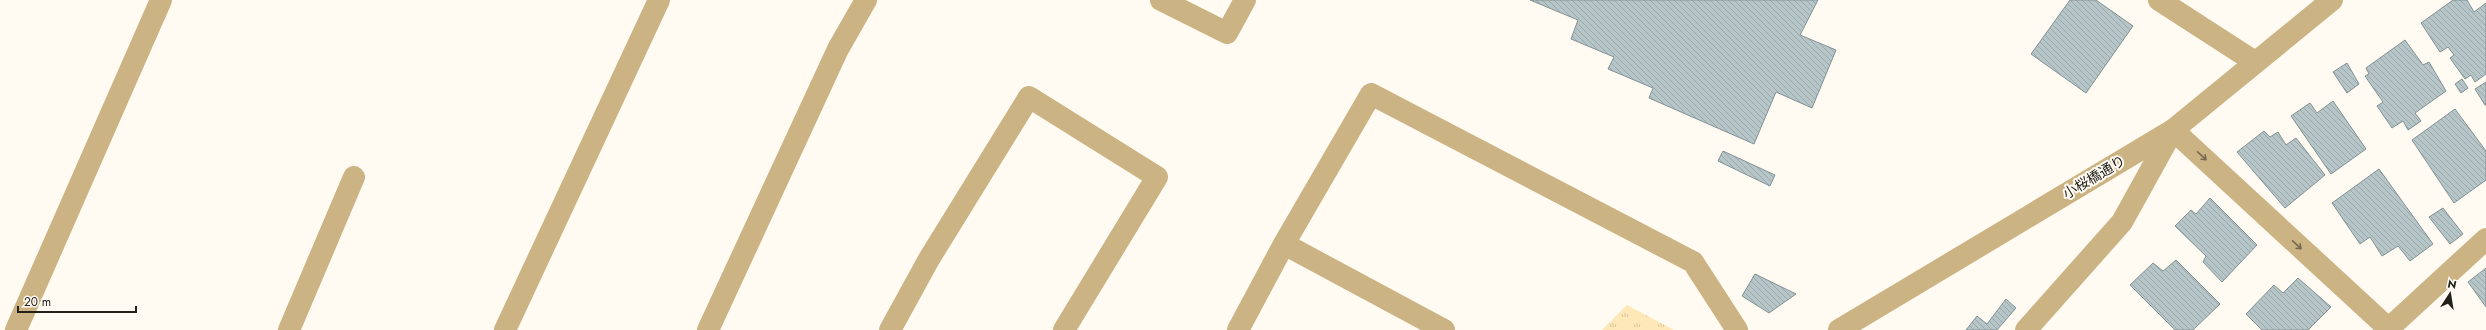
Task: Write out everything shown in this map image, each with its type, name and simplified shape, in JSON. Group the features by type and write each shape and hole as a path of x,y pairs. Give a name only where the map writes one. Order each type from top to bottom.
{"street":[{"path":"16,330 161,0"},
{"path":"505,330 658,0"},
{"path":"708,330 838,49 866,0"},
{"path":"1161,0 1227,33 1245,0"},
{"path":"2159,0 2255,62"},
{"name":"小桜橋通り","path":"1839,330 2173,130 2332,0"},
{"path":"1238,330 1284,244 1371,94 1693,262 1737,330"},
{"path":"890,330 929,259 1029,97 1157,177 1064,330"},
{"path":"2026,330 2122,222 2173,130 2388,329 2486,239"},
{"path":"289,330 354,177"},
{"path":"1284,244 1444,330"}],"green space":[{"path":"1627,305 1674,330 1602,330"}],"building":[{"path":"1530,0 1818,0 1800,35 1836,50 1812,108 1776,92 1754,144 1649,98 1653,88 1608,69 1614,57 1571,39 1578,20"},
{"path":"2070,0 2096,0 2133,26 2086,93 2031,54"},
{"path":"2453,0 2467,0 2474,12 2486,3 2486,74 2475,82 2471,75 2465,79 2450,58 2454,55 2448,47 2440,52 2421,23"},
{"path":"2405,40 2423,65 2429,62 2446,91 2415,113 2421,121 2408,130 2403,121 2392,128 2377,106 2383,102 2365,76 2369,74 2366,68"},
{"path":"2347,63 2359,84 2347,93 2333,72"},
{"path":"2462,79 2468,88 2461,93 2455,84"},
{"path":"2486,82 2486,105 2485,105 2475,89"},
{"path":"2333,101 2366,149 2331,174 2291,116 2310,103 2317,113"},
{"path":"2455,109 2486,151 2486,180 2454,203 2412,140"},
{"path":"2264,131 2270,137 2278,132 2286,145 2296,138 2325,175 2285,208 2237,152"},
{"path":"1723,151 1775,175 1770,186 1718,161"},
{"path":"2379,169 2433,244 2410,261 2398,246 2382,256 2370,237 2360,244 2332,203"},
{"path":"2210,198 2257,245 2222,282 2203,262 2206,256 2175,226 2191,210 2196,214"},
{"path":"2443,208 2463,234 2450,244 2429,217"},
{"path":"2176,260 2220,304 2193,330 2175,330 2130,285 2153,263 2163,271"},
{"path":"2486,268 2486,307 2468,282"},
{"path":"1755,274 1796,294 1769,313 1742,296"},
{"path":"2298,278 2331,307 2308,330 2262,330 2246,314 2274,285 2283,293"},
{"path":"2006,299 2016,308 1997,330 1966,330 1977,316 1987,324"}]}
